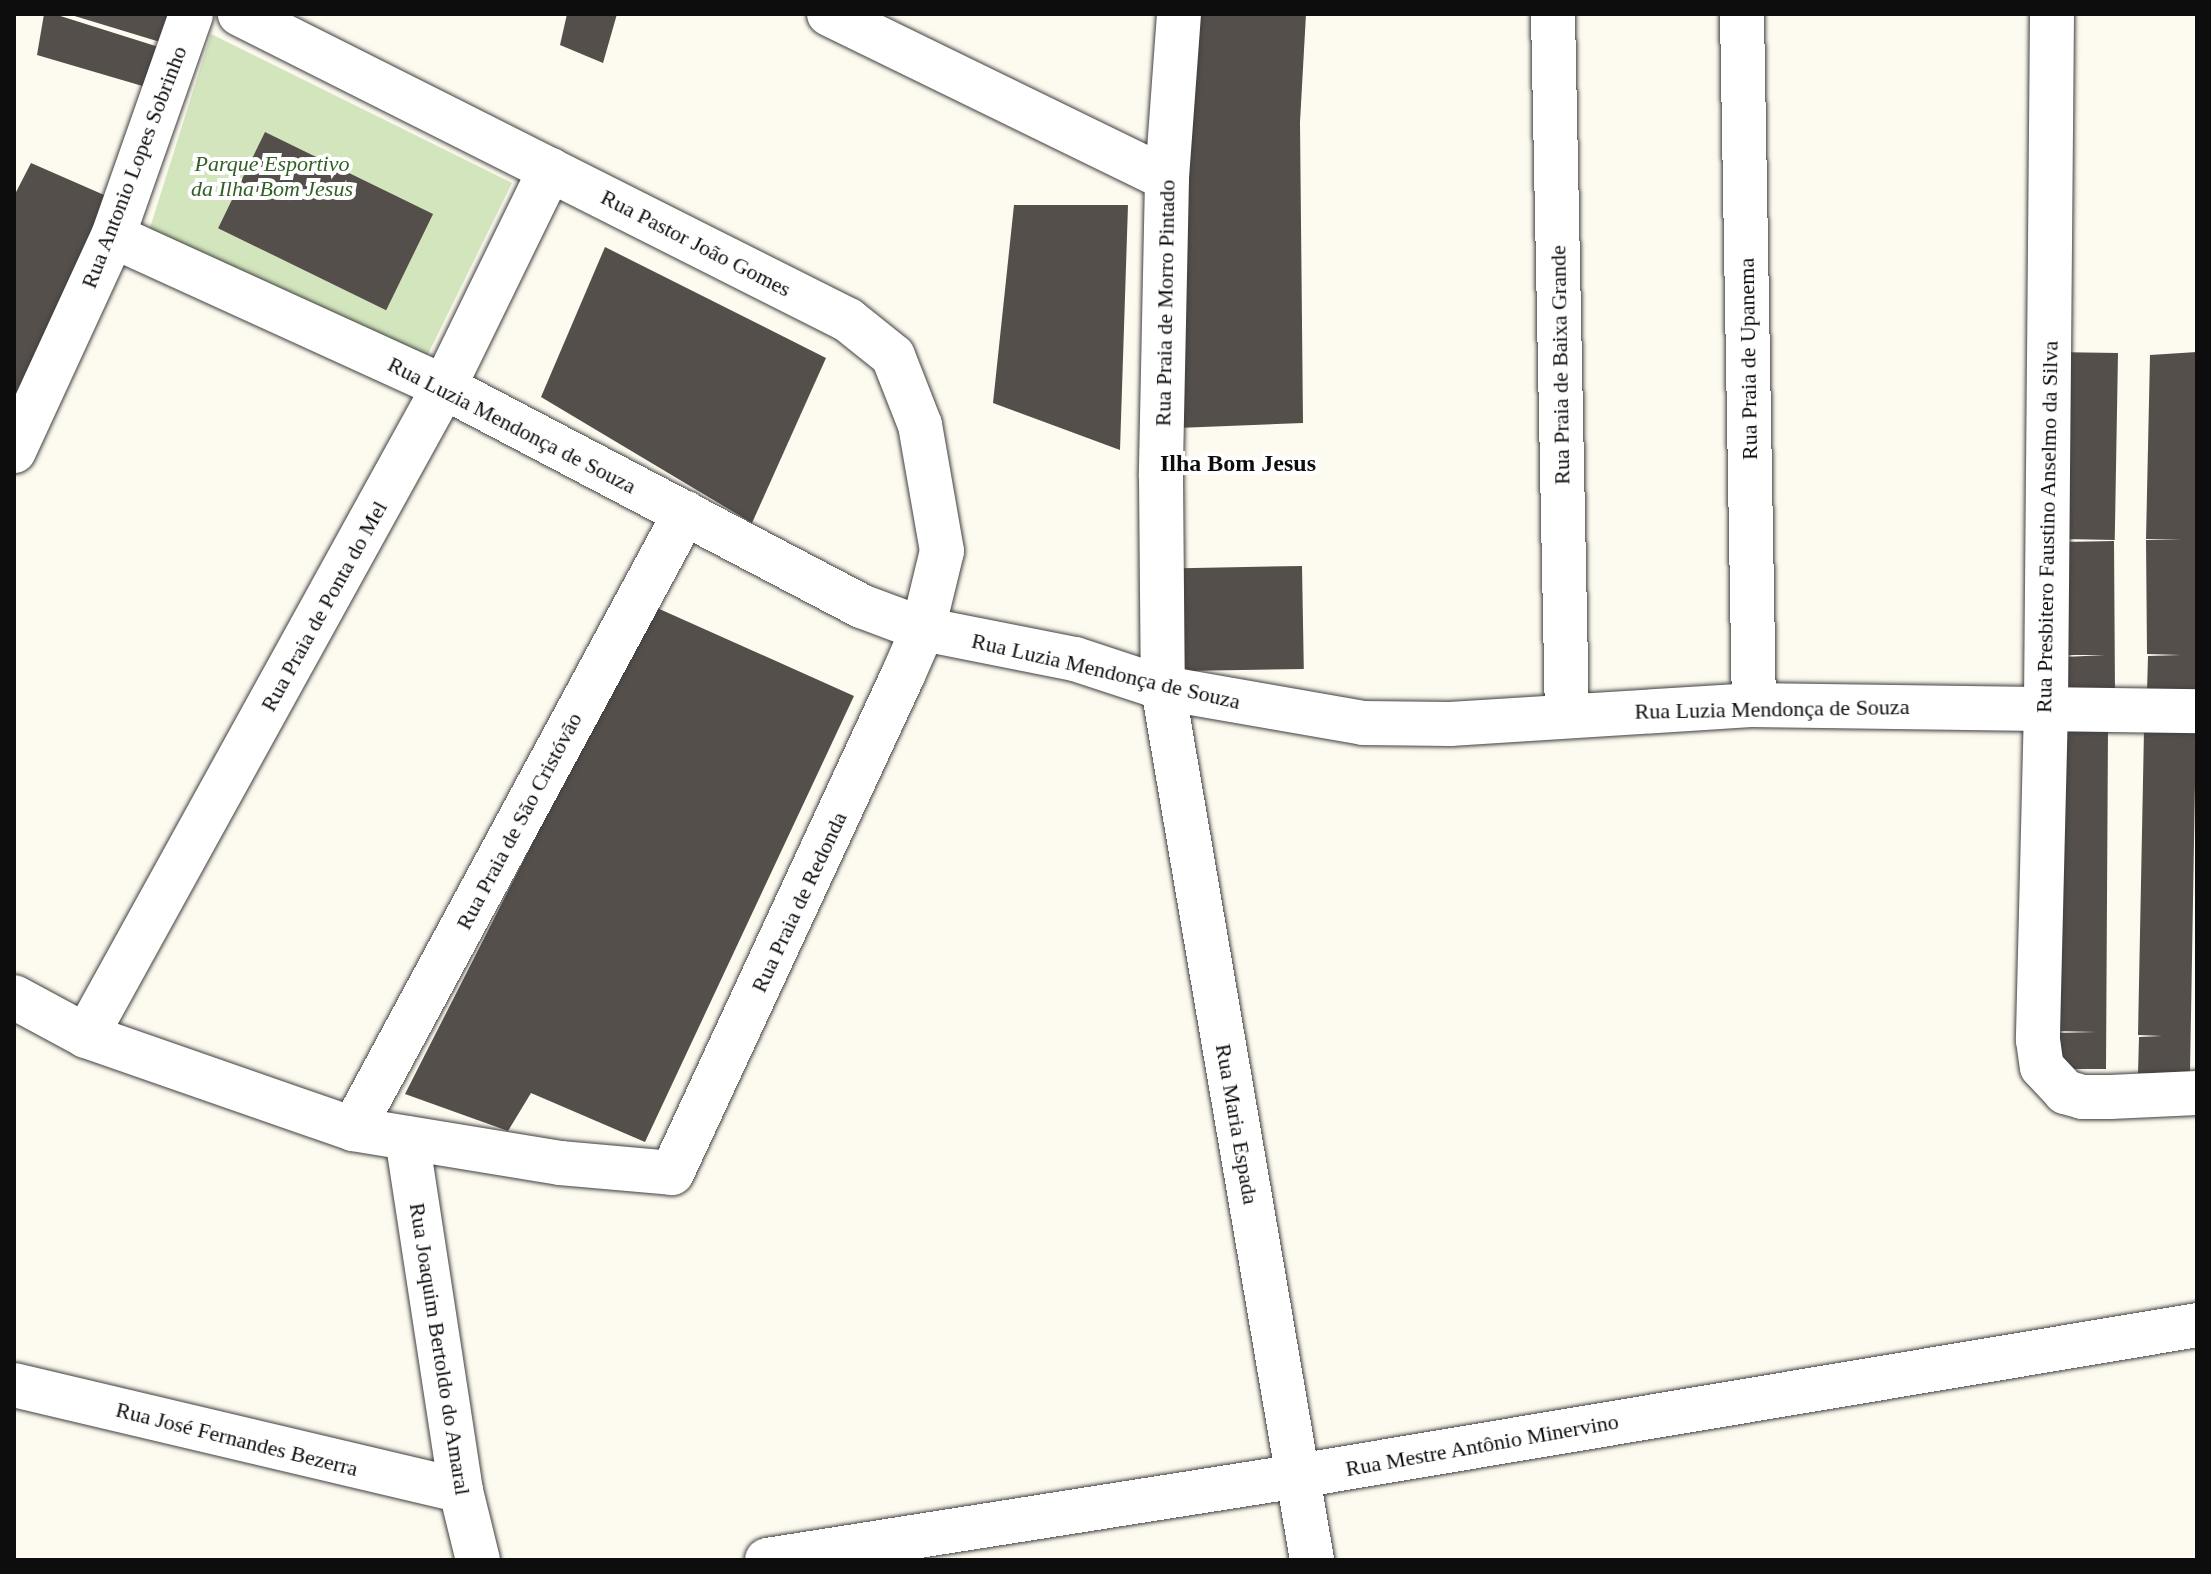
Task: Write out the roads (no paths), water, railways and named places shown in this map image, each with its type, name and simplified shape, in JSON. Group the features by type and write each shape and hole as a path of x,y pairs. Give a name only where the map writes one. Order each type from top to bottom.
{"street":[{"name":"Rua Antonio Lopes Sobrinho","path":"14,451 113,236 191,14"},
{"name":"Rua Pastor João Gomes","path":"240,14 848,320 893,356 920,425 942,551 923,629"},
{"path":"829,14 1167,179"},
{"name":"Rua Praia de Morro Pintado","path":"1163,688 1161,477 1167,179 1179,14"},
{"name":"Rua Praia de Baixa Grande","path":"1553,14 1567,716"},
{"name":"Rua Praia de Upanema","path":"1742,14 1754,705"},
{"name":"Rua Presbitero Faustino Anselmo da Silva","path":"2052,14 2046,707 2038,1040 2042,1067 2065,1092 2082,1097 2197,1093"},
{"name":"Rua Praia de Ponta do Mel","path":"86,1036 444,387 550,170"},
{"name":"Rua Luzia Mendonça de Souza","path":"113,236 444,387 861,606 923,629 1075,659 1163,688 1363,723 1450,724 1754,705 2197,711"},
{"name":"Rua Praia de São Cristóvão","path":"353,1129 685,513"},
{"name":"Rua Praia de Redonda","path":"407,1138 560,1163 672,1173 923,629"},
{"name":"Rua Maria Espada","path":"1163,688 1312,1560"},
{"path":"14,997 86,1036 353,1129 407,1138"},
{"name":"Rua Joaquim Bertoldo do Amaral","path":"407,1138 461,1491 478,1560"},
{"name":"Rua Mestre Antônio Minervino","path":"767,1560 1298,1476 2197,1325"},
{"name":"Rua José Fernandes Bezerra","path":"14,1385 461,1491"}],"district":[{"name":"Ilha Bom Jesus","path":"1238,464"}],"park label":[{"name":"Parque Esportivo da Ilha Bom Jesus","path":"272,176"}]}
